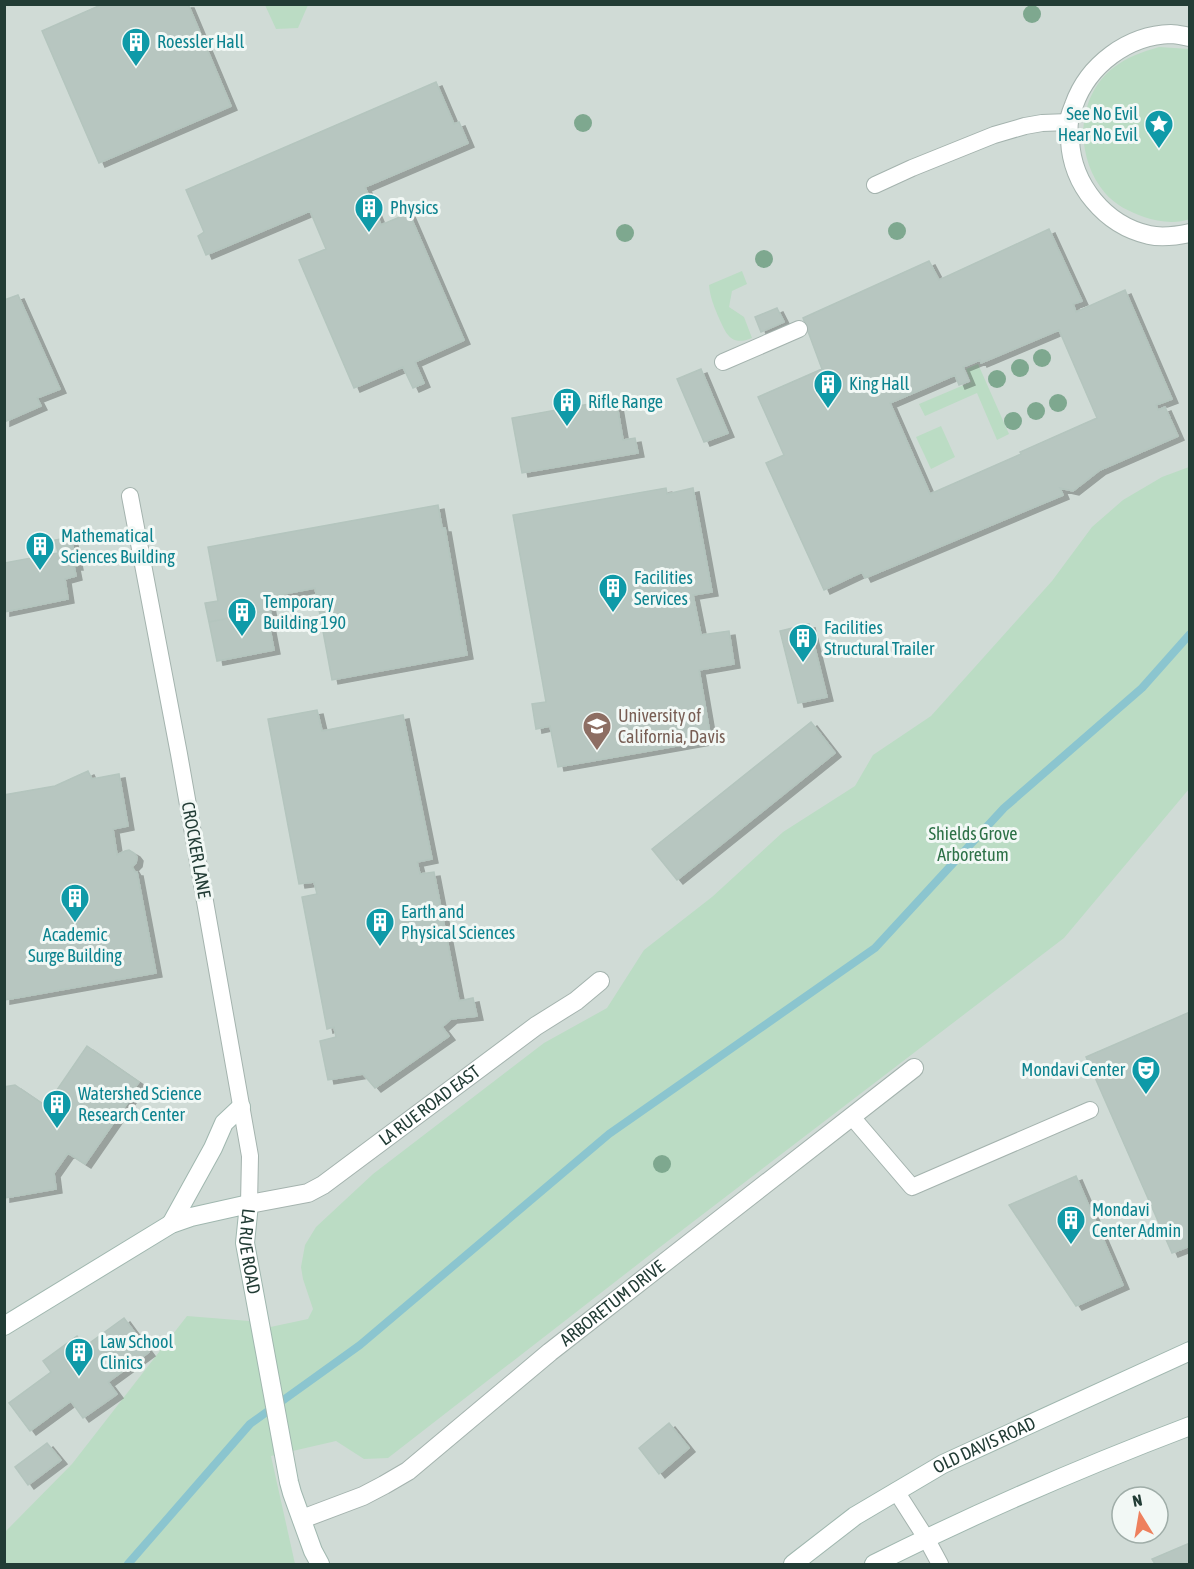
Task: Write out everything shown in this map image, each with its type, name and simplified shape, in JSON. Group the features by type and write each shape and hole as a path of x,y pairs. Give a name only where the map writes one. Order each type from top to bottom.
{"street":[{"path":"1190,37 1172,34 1142,39 1115,51 1093,71 1079,91 1069,122 1070,151 1078,177 1091,198 1106,215 1127,228 1150,236 1181,235 1190,247"},
{"name":"LA RUE ROAD EAST","path":"249,1204 308,1193 323,1185 536,1026 576,1001 600,981"},
{"name":"ARBORETUM DRIVE","path":"302,1520 363,1496 408,1471 550,1352 914,1068"},
{"path":"171,1224 213,1148 224,1123 241,1107"},
{"name":"LA RUE ROAD","path":"4,1326 171,1224 191,1217 249,1204 245,1243 289,1482 313,1551 320,1564"},
{"name":"OLD DAVIS ROAD","path":"793,1564 855,1516 943,1464 1190,1351"},
{"path":"874,1564 926,1538 1106,1458 1190,1426"}],"lane":[{"path":"875,185 994,135 1042,123 1069,122"},
{"path":"723,362 799,329"},
{"name":"CROCKER LANE","path":"130,496 179,754 250,1155 249,1204"},
{"path":"852,1117 912,1187 1090,1110"},
{"path":"896,1491 940,1564"}],"shaded area":[{"name":"University of California, Davis","path":"5,5 1189,5 1189,1564 5,1564"}],"green space":[{"path":"265,5 308,5 298,28 276,29"},
{"path":"1159,47 1189,49 1190,219 1179,222 1149,219 1113,201 1095,179 1084,146 1086,112 1092,95 1101,81 1113,68 1124,61"},
{"path":"742,271 747,284 732,291 729,307 744,317 752,338 739,341 730,337 724,328 712,301 709,285"},
{"path":"978,364 1009,434 997,440 977,393 925,416 919,404 971,382 972,384 966,369"},
{"path":"941,426 955,457 931,469 916,437"},
{"name":"Shields Grove Arboretum","path":"1189,467 1189,789 1064,938 388,1458 364,1459 336,1441 271,1456 295,1564 5,1564 5,1532 72,1464 187,1316 249,1321 261,1329 308,1319 313,1309 301,1267 305,1245 316,1227 373,1174 544,1043 607,1008 644,950 712,897 783,832 855,786 873,755 931,716 1052,581 1092,527 1123,500 1162,477"}],"building":[{"name":"Roessler Hall","path":"103,4 188,4 231,106 99,163 42,31"},
{"name":"Physics","path":"436,82 454,124 459,122 468,143 365,187 381,225 409,213 464,340 415,362 424,383 413,388 403,367 354,388 299,260 326,249 310,211 206,255 198,236 204,232 186,190"},
{"name":"King Hall","path":"1049,229 1082,301 1073,304 1076,312 1125,290 1172,399 1156,405 1158,410 1165,407 1178,436 1100,470 1073,491 1060,488 1063,495 865,578 862,572 824,590 766,463 784,455 758,397 822,369 803,318 929,261 939,280","holes":["1059,330 1097,418 930,494 890,403 955,375 959,385 969,381 963,367 980,360 981,363"]},
{"path":"18,295 60,389 37,398 41,406 4,422 4,300"},
{"path":"777,308 784,322 761,332 755,317"},
{"path":"701,369 728,433 704,442 677,379"},
{"name":"Rifle Range","path":"616,399 623,440 635,438 638,453 522,473 512,418"},
{"name":"Facilities Services","path":"666,488 667,494 693,488 712,592 693,595 701,635 729,631 734,664 699,670 711,740 558,767 550,726 536,729 532,704 546,702 513,515"},
{"path":"438,505 442,528 445,528 467,655 332,680 315,588 268,597 270,610 209,622 205,603 218,601 208,547"},
{"name":"Mathematical Sciences Building","path":"71,537 77,566 74,566 76,576 65,579 68,599 4,612 4,563 58,553 55,540"},
{"name":"Temporary Building 190","path":"270,610 273,623 269,624 274,650 217,661 209,622"},
{"name":"Facilities Structural Trailer","path":"809,624 827,697 798,703 780,631"},
{"name":"Earth and Physical Sciences","path":"317,710 322,731 403,715 432,859 417,862 420,874 434,872 459,1001 473,998 477,1016 451,1019 442,1027 449,1036 375,1088 363,1074 328,1080 320,1041 336,1037 334,1027 327,1029 302,897 317,894 314,882 299,884 268,719"},
{"path":"811,722 835,753 677,880 652,849"},
{"name":"Academic Surge Building","path":"88,771 92,779 119,774 128,826 113,829 117,855 129,850 137,857 132,867 137,872 156,973 4,1000 4,795 55,786"},
{"name":"Mondavi Center","path":"1190,1012 1190,1246 1172,1253 1086,1057"},
{"name":"Watershed Science Research Center","path":"87,1046 139,1082 128,1097 130,1099 85,1164 68,1153 54,1173 56,1189 4,1198 4,1087 15,1085 46,1106"},
{"name":"Mondavi Center Admin","path":"1076,1176 1123,1285 1076,1306 1009,1205"},
{"name":"Law School Clinics","path":"124,1318 149,1352 108,1382 117,1394 83,1418 71,1401 30,1431 9,1403 51,1372 43,1361 77,1336 84,1347"},
{"path":"669,1423 689,1448 659,1474 639,1448"},
{"path":"47,1443 61,1460 28,1485 15,1467"},
{"path":"1190,1543 1190,1564 1155,1564 1152,1559"}],"waterway":[{"path":"128,1564 250,1424 360,1345 609,1134 875,948 1004,808 1142,688 1190,634"}],"place":[{"name":"Roessler Hall","path":"136,68"},
{"name":"See No Evil Hear No Evil","path":"1159,150"},
{"name":"Physics","path":"369,234"},
{"name":"King Hall","path":"828,410"},
{"name":"Rifle Range","path":"567,428"},
{"name":"Mathematical Sciences Building","path":"40,572"},
{"name":"Facilities Services","path":"613,614"},
{"name":"Temporary Building 190","path":"242,638"},
{"name":"Facilities Structural Trailer","path":"803,664"},
{"name":"University of California, Davis","path":"597,752"},
{"name":"Academic Surge Building","path":"75,924"},
{"name":"Earth and Physical Sciences","path":"380,948"},
{"name":"Mondavi Center","path":"1146,1096"},
{"name":"Watershed Science Research Center","path":"57,1130"},
{"name":"Mondavi Center Admin","path":"1071,1246"},
{"name":"Law School Clinics","path":"79,1378"}]}
